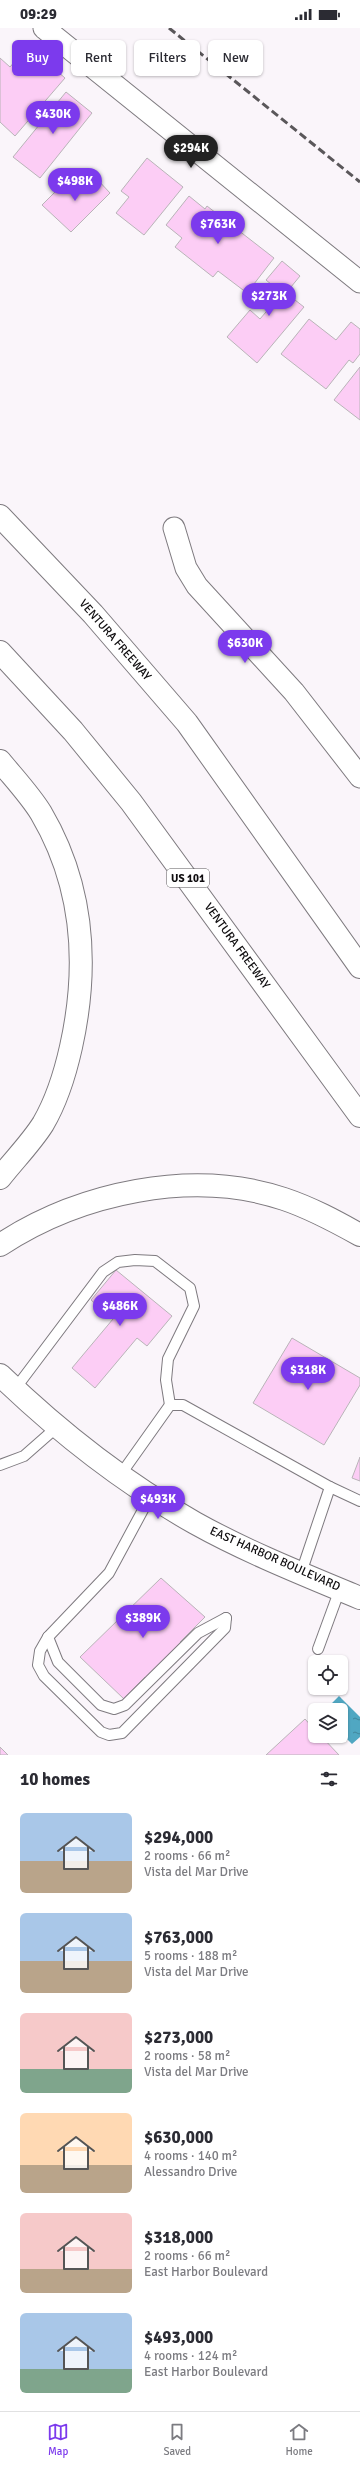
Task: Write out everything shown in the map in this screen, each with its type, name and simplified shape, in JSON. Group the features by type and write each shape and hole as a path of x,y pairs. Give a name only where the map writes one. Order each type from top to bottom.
{"main road":[{"name":"VENTURA FREEWAY","path":"0,516 93,614 188,723 360,967"},
{"name":"VENTURA FREEWAY","path":"0,652 73,731 131,802 360,1116"},
{"path":"0,760 41,813 66,866 78,913 83,968 78,1016 64,1078 43,1123 0,1178"},
{"path":"0,1245 19,1232 69,1210 118,1196 173,1187 210,1186 253,1191 283,1198 316,1211 360,1235"},
{"name":"EAST HARBOR BOULEVARD","path":"7,1382 58,1427 120,1474 195,1523 302,1573 360,1598"}],"street":[{"path":"44,28 360,282"},
{"path":"174,528 186,568 197,586 294,692 360,777"}],"lane":[{"path":"7,1382 103,1272 118,1262 135,1260 155,1261 190,1288 194,1306 168,1359 166,1380 170,1405 120,1474"},
{"path":"170,1405 183,1405 201,1414 330,1487 360,1501"},
{"path":"0,1465 24,1456 58,1427"},
{"path":"302,1573 330,1487"},
{"path":"48,1637 58,1662 101,1705 114,1709 125,1705 198,1633 226,1618 225,1628 122,1733 109,1735 101,1732 44,1676 38,1665 40,1651 48,1637 109,1573 151,1495"},
{"path":"318,1649 340,1589"}],"water":[{"path":"339,1696 346,1703 332,1703"},
{"path":"348,1705 360,1717 360,1737 352,1744 348,1740"}],"building":[{"path":"0,58 10,67 12,65 12,76 63,76 65,78 15,136 0,122"},
{"path":"66,92 92,113 40,178 13,157"},
{"path":"147,158 183,187 144,235 116,213 129,197 121,191"},
{"path":"70,177 83,191 96,178 110,193 71,232 42,205"},
{"path":"189,196 205,209 207,206 274,258 247,293 218,271 213,277 175,247 182,238 166,225"},
{"path":"282,261 300,276 286,293 304,307 257,363 227,337 250,310 260,319 282,293 266,280"},
{"path":"309,319 336,340 351,322 360,329 360,354 353,363 349,360 326,389 281,354"},
{"path":"360,367 360,420 334,400"},
{"path":"116,1270 172,1316 147,1346 137,1338 95,1388 72,1368 113,1319 91,1300"},
{"path":"292,1338 360,1378 360,1385 324,1445 253,1403"},
{"path":"360,1457 360,1481 352,1478"},
{"path":"161,1578 205,1617 180,1642 183,1645 148,1680 145,1677 124,1699 80,1657"},
{"path":"305,1719 308,1722 308,1743 328,1743 339,1755 266,1755"},
{"path":"0,1747 8,1755 0,1755"}],"railway":[{"path":"169,28 360,182"}]}
